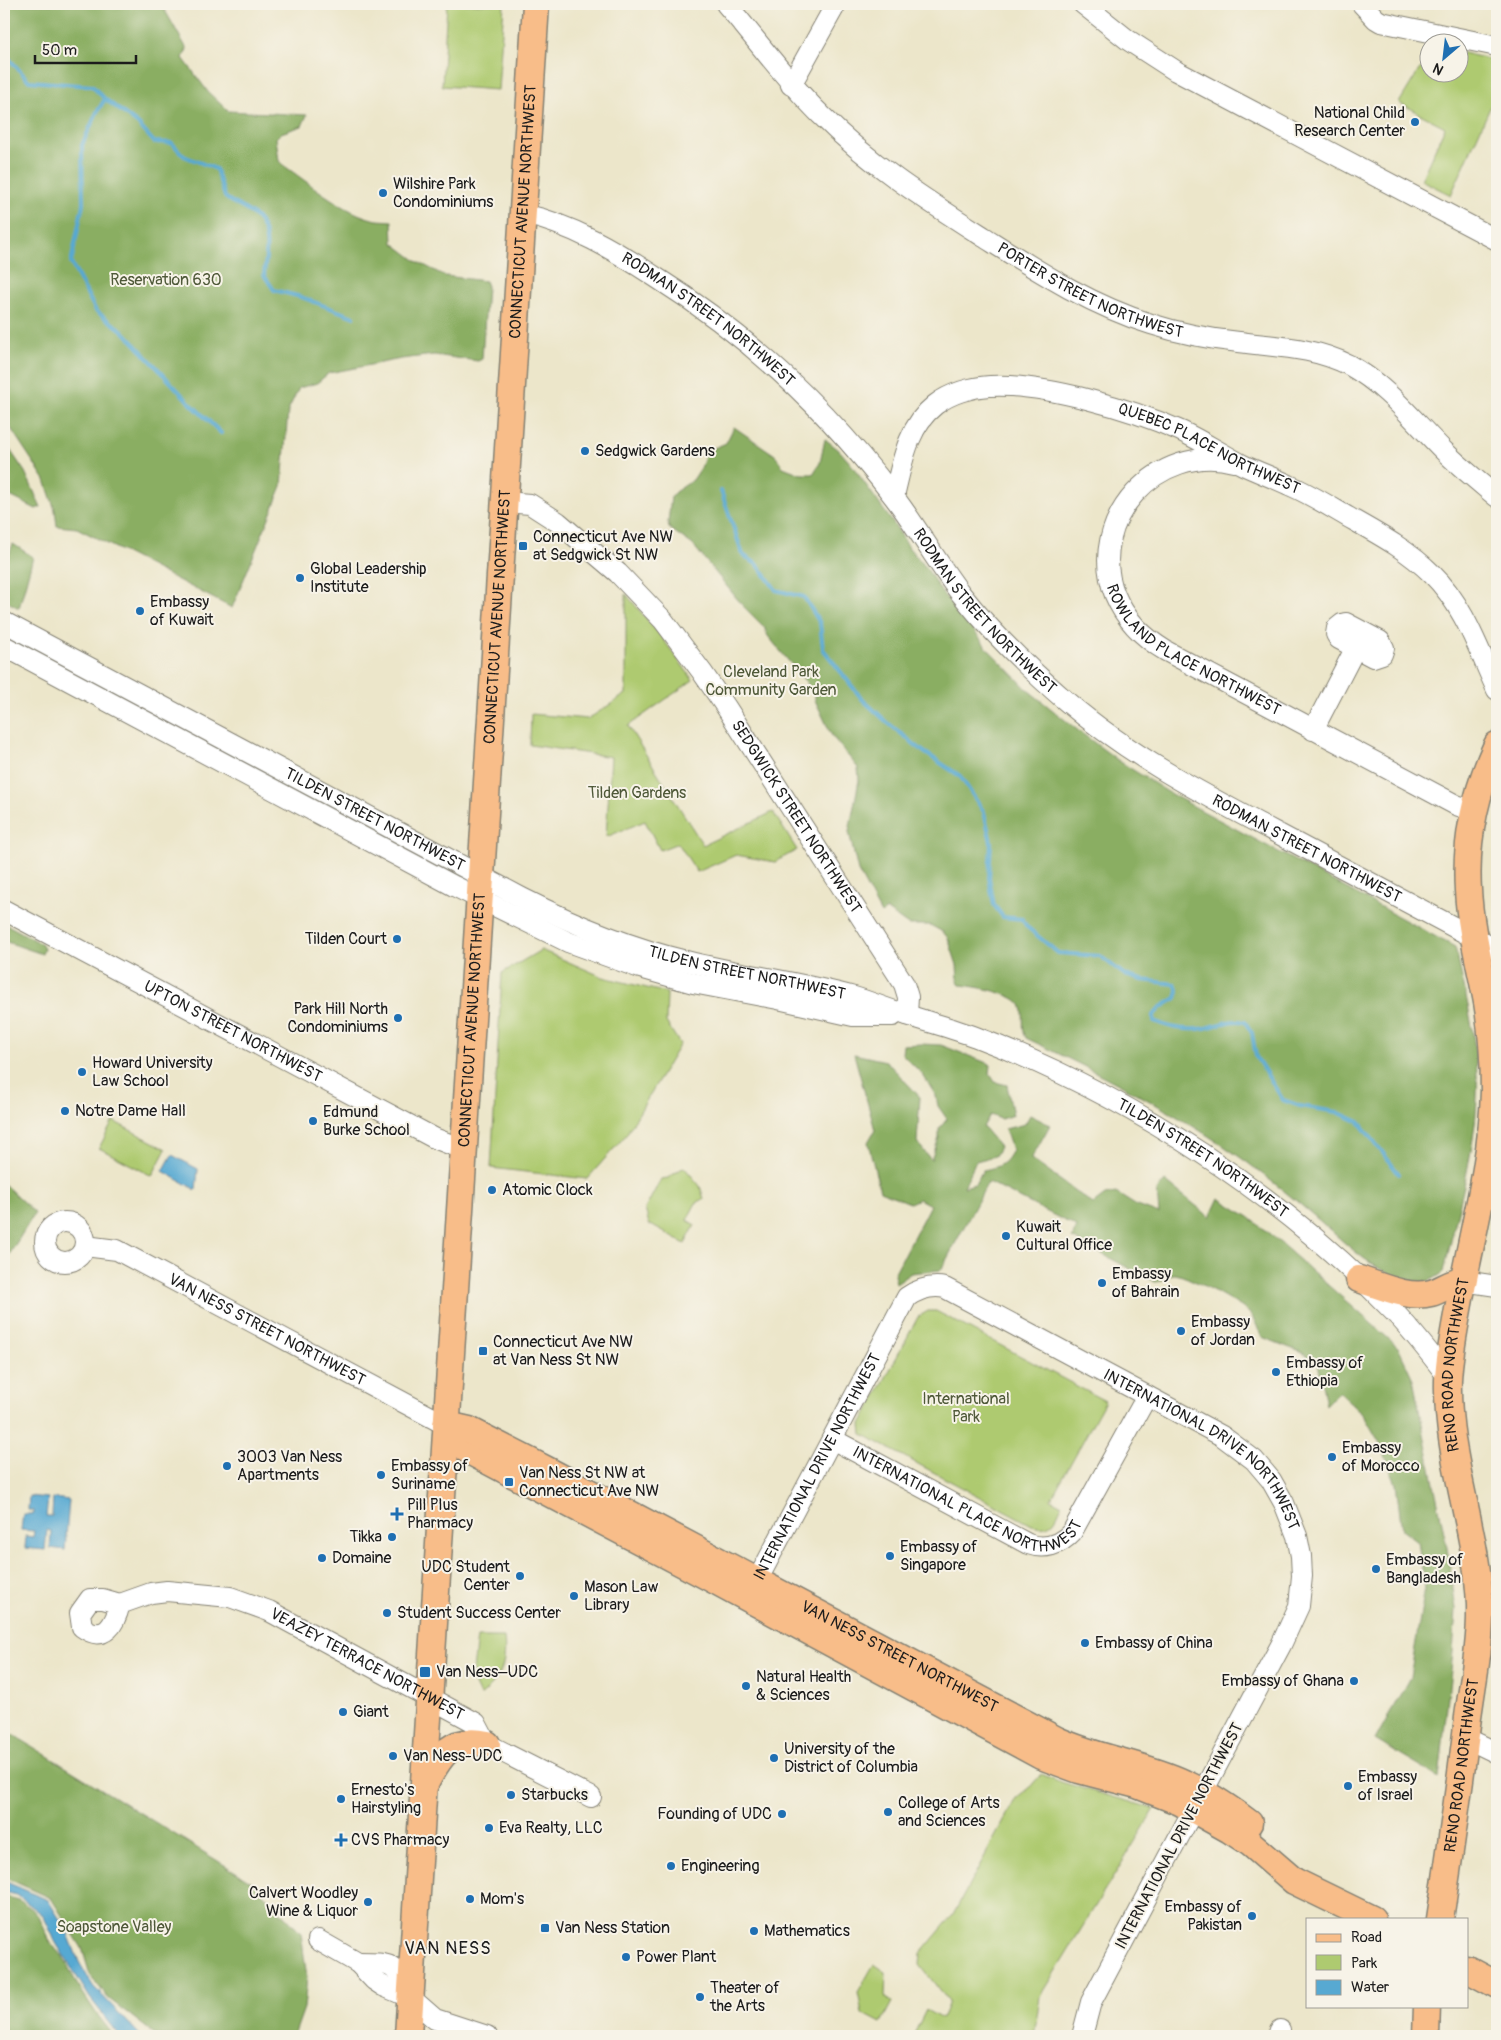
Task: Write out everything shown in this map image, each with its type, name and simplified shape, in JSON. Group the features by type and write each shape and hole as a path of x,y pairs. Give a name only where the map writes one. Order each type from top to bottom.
{"main road":[{"name":"CONNECTICUT AVENUE NORTHWEST","path":"408,2036 536,4"},
{"name":"RENO ROAD NORTHWEST","path":"1440,1918 1479,1637 1480,1607 1475,1564 1453,1446 1448,1404 1448,1377 1450,1354 1463,1281 1491,1141 1494,1096 1486,944 1469,900 1467,871 1474,811 1483,779 1497,745"},
{"path":"1359,1279 1401,1292 1420,1295 1436,1292 1454,1282 1463,1281"},
{"name":"VAN NESS STREET NORTHWEST","path":"446,1425 469,1451 1057,1740 1101,1758 1185,1783 1197,1800 1231,1810 1260,1831 1320,1882 1340,1902 1370,1918"},
{"path":"424,1787 439,1758 449,1748 467,1741 487,1744"},
{"path":"1468,1970 1497,1985"},
{"path":"1426,2036 1428,2008"}],"street":[{"name":"PORTER STREET NORTHWEST","path":"726,4 792,85 842,135 909,189 1048,277 1087,299 1136,319 1172,330 1214,339 1304,350 1329,356 1349,366 1386,391 1449,456 1497,497"},
{"path":"792,85 836,4"},
{"path":"1083,4 1128,40 1176,71 1497,240"},
{"path":"1362,4 1381,22 1497,46"},
{"name":"RODMAN STREET NORTHWEST","path":"523,214 556,222 612,251 672,287 723,323 766,358 806,396 860,455 894,496 952,582 990,628 1043,680 1100,728 1145,760 1202,793 1486,944"},
{"name":"QUEBEC PLACE NORTHWEST","path":"894,496 907,445 917,426 936,404 948,397 988,386 1015,386 1053,392 1130,412 1181,431 1210,445 1243,465 1303,492 1395,544 1430,571 1459,608 1497,690"},
{"name":"ROWLAND PLACE NORTHWEST","path":"1243,465 1219,459 1193,460 1165,469 1147,481 1130,498 1115,526 1109,554 1115,594 1127,616 1139,631 1160,648 1456,805 1474,811"},
{"name":"SEDGWICK STREET NORTHWEST","path":"505,502 530,504 564,526 633,587 683,646 726,707 904,984 908,997 907,1015"},
{"path":"5,651 12,626"},
{"name":"TILDEN STREET NORTHWEST","path":"12,626 480,887"},
{"path":"1313,730 1355,649"},
{"name":"TILDEN STREET NORTHWEST","path":"5,651 480,887 619,941 667,966 833,992 975,1037 1079,1083 1149,1121 1219,1166 1263,1198 1359,1279 1399,1318 1448,1377"},
{"name":"UPTON STREET NORTHWEST","path":"4,910 434,1138 452,1145 464,1146"},
{"name":"VAN NESS STREET NORTHWEST","path":"85,1246 117,1250 446,1425"},
{"path":"1463,1281 1497,1286"},
{"name":"INTERNATIONAL DRIVE NORTHWEST","path":"752,1589 907,1297 915,1291 932,1287 945,1288 1222,1436 1254,1460 1271,1480 1284,1503 1297,1536 1301,1556 1302,1586 1295,1616 1091,2002 1082,2036"},
{"name":"INTERNATIONAL PLACE NORTHWEST","path":"832,1439 1028,1544 1036,1547 1046,1546 1065,1540 1072,1532 1147,1396"},
{"name":"VEAZEY TERRACE NORTHWEST","path":"120,1604 151,1593 166,1591 230,1597 269,1611 476,1723 487,1744"},
{"path":"1466,1731 1497,1740"},
{"path":"1466,1731 1497,1753"},
{"path":"487,1744 591,1797"},
{"path":"318,1940 358,1963 374,1980 411,1998 435,2019 487,2036"}],"green space":[{"name":"Reservation 630","path":"4,4 156,4 163,7 187,49 183,58 208,92 228,111 307,115 302,126 281,133 276,138 279,161 283,165 348,209 372,219 392,221 393,243 418,262 445,276 485,281 487,286 482,359 478,361 434,355 401,359 329,373 317,383 299,388 288,410 282,486 232,608 77,528 57,526 55,510 45,480 4,418"},
{"path":"447,4 504,4 498,90 442,86"},
{"path":"1468,54 1497,61 1497,92 1451,195 1421,180 1445,127 1399,103 1418,72 1418,82 1468,82"},
{"path":"734,427 775,455 783,467 801,474 813,474 820,463 825,439 839,450 851,464 909,548 927,569 942,593 967,621 987,648 1029,691 1119,761 1171,794 1455,947 1474,1040 1477,1097 1476,1119 1469,1162 1444,1272 1428,1281 1412,1282 1387,1273 1375,1266 1353,1250 1281,1189 1222,1145 1168,1111 1026,1038 1023,1011 1019,1002 994,991 960,985 957,965 948,938 943,932 930,925 908,925 887,910 881,914 858,871 849,832 859,780 858,768 832,736 815,700 815,693 768,636 764,627 743,606 693,545 669,528 671,497 675,492 693,480 701,468 707,451 726,443"},
{"path":"4,441 25,472 41,507 36,509 4,493"},
{"path":"13,544 33,557 19,608 4,600 4,562 6,562"},
{"name":"Tilden Gardens","path":"626,594 663,639 693,680 628,726 703,845 773,812 797,850 775,862 736,855 697,872 678,843 660,850 645,821 606,837 611,757 530,745 531,714 588,719 626,694"},
{"path":"4,923 42,944 44,949 42,954 4,941"},
{"path":"541,950 603,977 667,993 666,1022 680,1044 626,1135 587,1179 491,1168 502,973"},
{"path":"903,1045 941,1045 987,1063 991,1065 990,1074 995,1082 1007,1085 1013,1115 1001,1119 990,1115 983,1127 1000,1147 995,1156 976,1161 964,1187 975,1184 983,1170 994,1168 1007,1159 1012,1150 1005,1129 1025,1124 1030,1115 1050,1125 1031,1159 1093,1204 1105,1195 1116,1193 1135,1205 1159,1214 1157,1190 1165,1181 1210,1217 1219,1198 1249,1217 1277,1240 1398,1347 1413,1379 1447,1548 1456,1609 1439,1778 1375,1740 1410,1677 1425,1588 1418,1542 1402,1530 1396,1484 1381,1445 1363,1414 1339,1392 1326,1405 1318,1363 1303,1353 1262,1337 1249,1313 1212,1290 1188,1278 1173,1274 1155,1282 1072,1238 1077,1227 988,1182 941,1270 911,1273 896,1283 894,1274 930,1205 919,1199 910,1203 880,1191 868,1142 875,1130 854,1054 886,1061 920,1097 917,1142 931,1160 939,1138 939,1129 947,1119 938,1106 936,1096 923,1075 902,1054"},
{"path":"113,1121 166,1149 152,1176 99,1148"},
{"path":"684,1167 700,1186 704,1199 696,1203 687,1220 695,1225 685,1244 649,1224 645,1209 661,1179 668,1178"},
{"path":"4,1184 35,1213 4,1263"},
{"name":"International Park","path":"928,1311 936,1311 1105,1401 1051,1499 1062,1505 1052,1523 1044,1526 1032,1525 862,1434 861,1424 918,1317"},
{"path":"477,1637 504,1637 505,1647 503,1663 498,1677 480,1696 472,1678"},
{"name":"Soapstone Valley","path":"4,1729 252,1882 301,1933 307,1978 304,2008 294,2036 157,2036 108,1998 90,1975 82,1948 51,1898 4,1877"},
{"path":"1041,1774 1061,1782 1155,1809 1040,1996 1034,2036 913,2036 926,2010 942,2019 949,2002 920,1965 921,1953 953,1915 1016,1798 1031,1786"},
{"path":"4,1896 19,1900 32,1909 39,1917 52,1946 62,1955 77,1984 114,2036 4,2036"},
{"path":"874,1964 886,1972 885,1997 892,2002 881,2023 862,2013 858,1992"}],"water":[{"path":"172,1155 198,1169 196,1190 163,1171"},
{"path":"29,1496 48,1498 46,1516 52,1516 53,1498 69,1500 65,1550 50,1548 51,1531 47,1530 45,1550 25,1548 26,1536 33,1537 34,1531 21,1530 23,1514 34,1514 34,1511 28,1510"},
{"path":"4,1881 48,1900 67,1931 79,1962 93,1986 141,2036 120,2036 90,1998 56,1943 43,1915 17,1895 4,1892"}],"waterway":[{"path":"4,53 29,81 92,86 105,99 138,124 154,142 172,143 184,156 216,169 225,197 253,214 261,223 266,237 264,275 274,290 301,297 354,317"},
{"path":"105,99 82,145 83,204 71,263 96,311 123,331 188,401 221,433"},
{"path":"721,491 743,555 758,565 776,590 804,597 820,623 823,649 862,699 924,752 960,776 984,812 991,842 989,878 994,905 1003,917 1022,919 1027,927 1058,953 1100,956 1125,975 1142,980 1175,984 1178,991 1176,998 1161,1007 1154,1015 1154,1021 1170,1026 1193,1029 1233,1021 1245,1022 1252,1033 1256,1057 1283,1100 1300,1106 1337,1112 1359,1122 1399,1174"}],"place":[{"name":"National Child Research Center","path":"1415,122"},
{"name":"Wilshire Park Condominiums","path":"383,193"},
{"name":"Sedgwick Gardens","path":"585,451"},
{"name":"Connecticut Ave NW at Sedgwick St NW","path":"523,546"},
{"name":"Global Leadership Institute","path":"300,578"},
{"name":"Embassy of Kuwait","path":"140,611"},
{"name":"Tilden Court","path":"397,939"},
{"name":"Park Hill North Condominiums","path":"398,1018"},
{"name":"Howard University Law School","path":"82,1072"},
{"name":"Notre Dame Hall","path":"65,1111"},
{"name":"Edmund Burke School","path":"313,1121"},
{"name":"Atomic Clock","path":"492,1190"},
{"name":"Kuwait Cultural Office","path":"1006,1236"},
{"name":"Embassy of Bahrain","path":"1102,1283"},
{"name":"Embassy of Jordan","path":"1181,1331"},
{"name":"Connecticut Ave NW at Van Ness St NW","path":"483,1351"},
{"name":"Embassy of Ethiopia","path":"1276,1372"},
{"name":"Embassy of Morocco","path":"1332,1457"},
{"name":"3003 Van Ness Apartments","path":"227,1466"},
{"name":"Embassy of Suriname","path":"381,1475"},
{"name":"Van Ness St NW at Connecticut Ave NW","path":"509,1482"},
{"name":"Pill Plus Pharmacy","path":"397,1514"},
{"name":"Tikka","path":"392,1537"},
{"name":"Embassy of Singapore","path":"890,1556"},
{"name":"Domaine","path":"322,1558"},
{"name":"Embassy of Bangladesh","path":"1376,1569"},
{"name":"UDC Student Center","path":"520,1576"},
{"name":"Mason Law Library","path":"574,1596"},
{"name":"Student Success Center","path":"387,1613"},
{"name":"Embassy of China","path":"1085,1643"},
{"name":"Van Ness–UDC","path":"425,1672"},
{"name":"Embassy of Ghana","path":"1354,1681"},
{"name":"Natural Health & Sciences","path":"746,1686"},
{"name":"Giant","path":"343,1712"},
{"name":"Van Ness-UDC","path":"393,1756"},
{"name":"University of the District of Columbia","path":"774,1758"},
{"name":"Embassy of Israel","path":"1348,1786"},
{"name":"Starbucks","path":"511,1795"},
{"name":"Ernesto's Hairstyling","path":"341,1799"},
{"name":"College of Arts and Sciences","path":"888,1812"},
{"name":"Founding of UDC","path":"782,1814"},
{"name":"Eva Realty, LLC","path":"489,1828"},
{"name":"CVS Pharmacy","path":"341,1840"},
{"name":"Engineering","path":"671,1866"},
{"name":"Mom's","path":"470,1899"},
{"name":"Calvert Woodley Wine & Liquor","path":"368,1902"},
{"name":"Embassy of Pakistan","path":"1252,1916"},
{"name":"Van Ness Station","path":"545,1928"},
{"name":"Mathematics","path":"754,1931"},
{"name":"Power Plant","path":"626,1957"},
{"name":"Theater of the Arts","path":"700,1997"}],"district":[{"name":"VAN NESS","path":"448,1948"}],"park label":[{"name":"Cleveland Park Community Garden","path":"771,681"}]}
